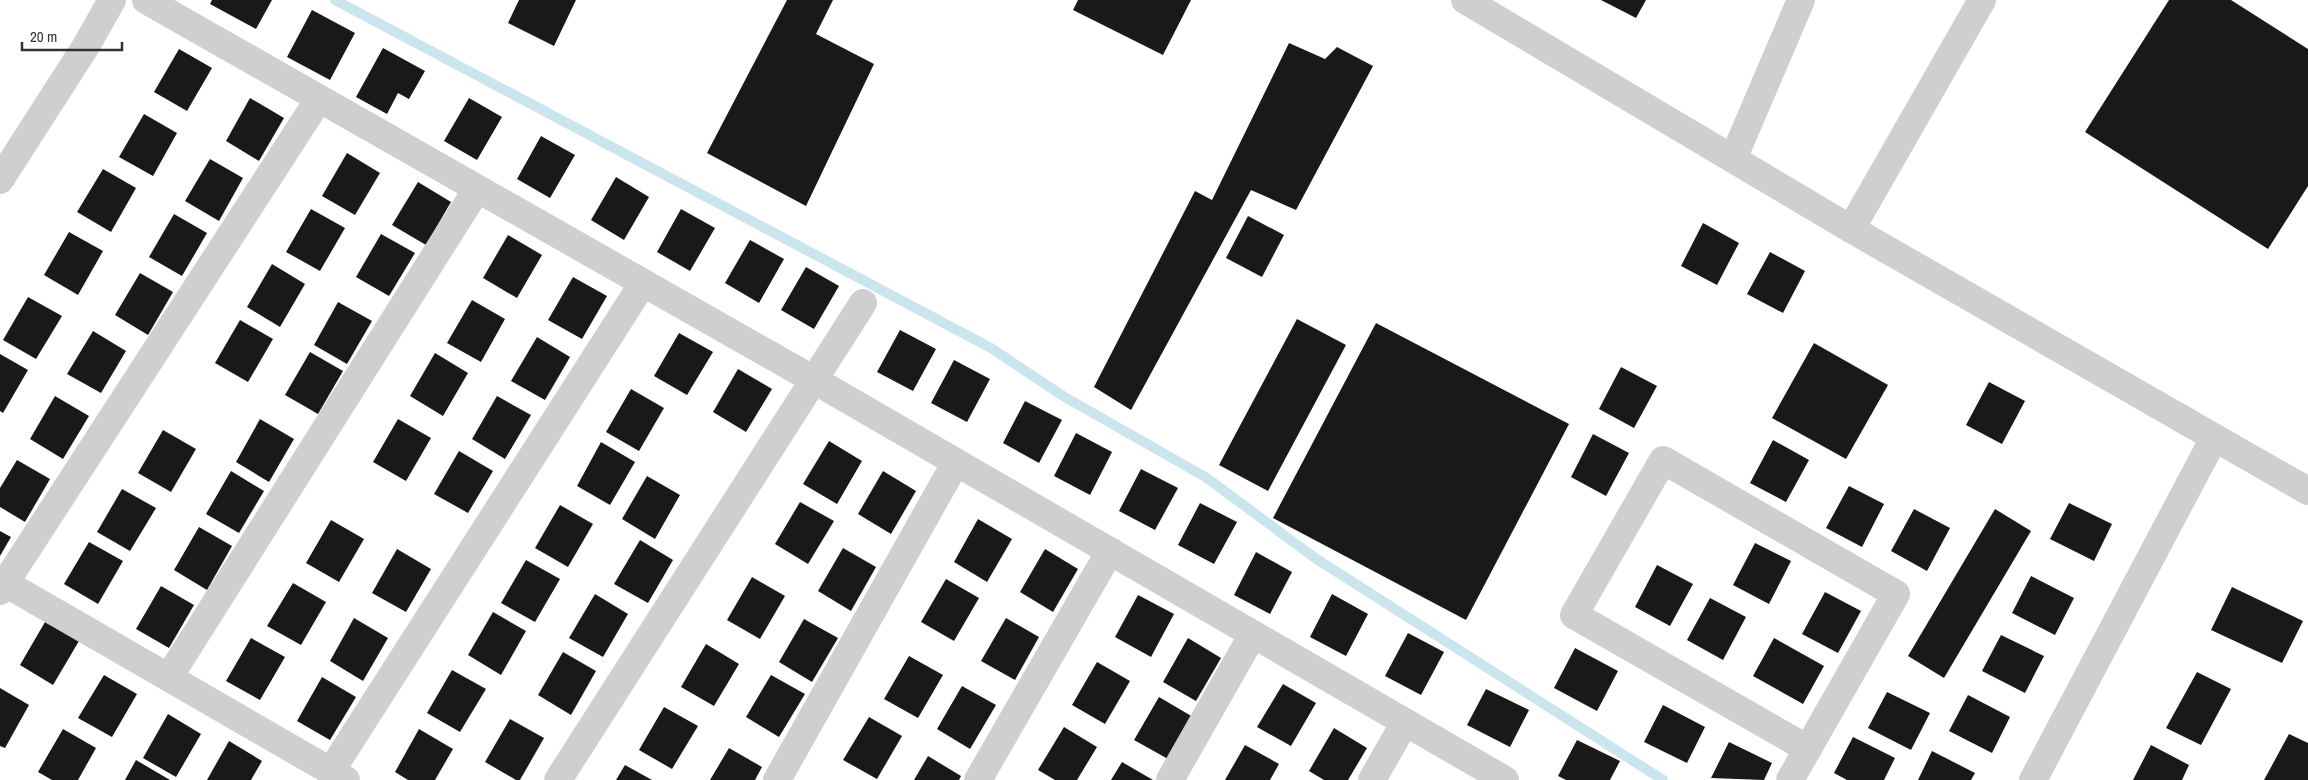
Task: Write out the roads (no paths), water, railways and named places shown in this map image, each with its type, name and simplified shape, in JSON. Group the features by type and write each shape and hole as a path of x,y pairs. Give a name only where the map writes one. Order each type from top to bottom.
{"street":[{"path":"0,180 86,46 112,0"},
{"path":"146,0 814,380 1505,780"},
{"path":"1465,0 1851,229 2308,492"},
{"path":"1733,159 1801,0"},
{"path":"1851,229 1982,0"},
{"path":"319,99 3,587 169,677 338,776 643,283"},
{"path":"169,677 477,188"},
{"path":"558,780 863,303"},
{"path":"2033,780 2214,438"},
{"path":"1790,780 1808,749 1896,594 1663,460 1574,615 1808,749"},
{"path":"777,780 956,462"},
{"path":"978,780 1110,551"},
{"path":"1170,780 1253,634"},
{"path":"1372,780 1405,722"}],"waterway":[{"path":"335,0 991,348 1063,396 1207,478 1315,558 1663,780"}]}
